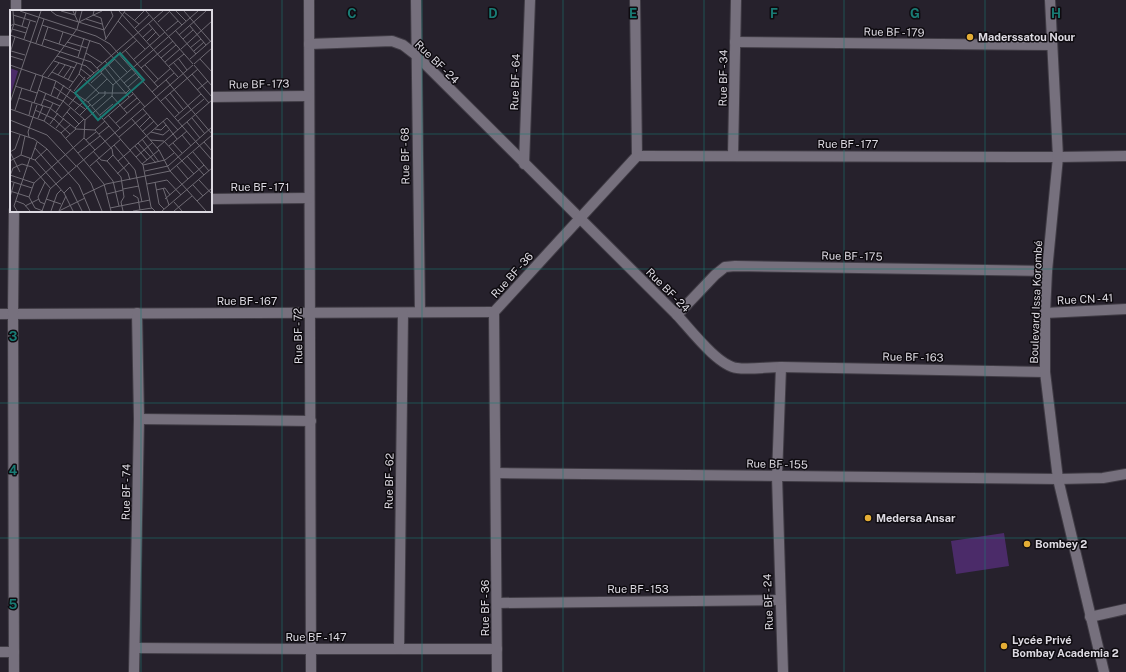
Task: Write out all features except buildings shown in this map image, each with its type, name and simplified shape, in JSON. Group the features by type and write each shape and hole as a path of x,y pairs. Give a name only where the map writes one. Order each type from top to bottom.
{"street":[{"name":"Rue BF - 72","path":"309,0 308,96 311,421 311,672"},
{"name":"Rue BF - 68","path":"416,0 420,312"},
{"name":"Rue BF - 64","path":"524,164 530,0"},
{"path":"635,0 637,156"},
{"name":"Rue BF - 34","path":"733,156 736,0"},
{"name":"Boulevard Issa Korombé","path":"1050,0 1058,157 1047,271 1045,372 1058,479 1104,672"},
{"name":"Rue BF - 24","path":"309,44 392,42 403,45 416,55 677,315 716,357 725,364 736,368 781,367 777,476 782,672"},
{"name":"Rue BF - 179","path":"736,42 1052,45"},
{"name":"Rue BF - 173","path":"212,97 308,96"},
{"name":"Rue BF - 177","path":"637,156 1126,156"},
{"name":"Rue BF - 36","path":"497,672 494,312 637,156"},
{"name":"Rue BF - 171","path":"212,199 309,198"},
{"path":"14,212 14,672"},
{"name":"Rue BF - 175","path":"677,315 715,275 725,267 1047,271"},
{"name":"Rue CN - 41","path":"1045,314 1126,309"},
{"name":"Rue BF - 167","path":"0,314 494,312"},
{"name":"Rue BF - 74","path":"134,672 140,419 137,313"},
{"name":"Rue BF - 62","path":"399,649 403,313"},
{"name":"Rue BF - 163","path":"781,367 1045,372"},
{"path":"140,419 311,421"},
{"name":"Rue BF - 155","path":"496,473 1058,479 1103,478 1126,474"},
{"name":"Rue BF - 153","path":"497,602 780,600"},
{"path":"1090,617 1126,609"},
{"name":"Rue BF - 147","path":"135,648 311,650 497,649"},
{"path":"0,652 14,652"}],"shaded area":[{"path":"1004,533 1009,566 956,574 951,541"}],"place":[{"name":"Maderssatou Nour","path":"970,37"},
{"name":"Medersa Ansar","path":"868,518"},
{"name":"Bombey 2","path":"1027,544"},
{"name":"Lycée Privé Bombay Academia 2","path":"1004,646"}]}
